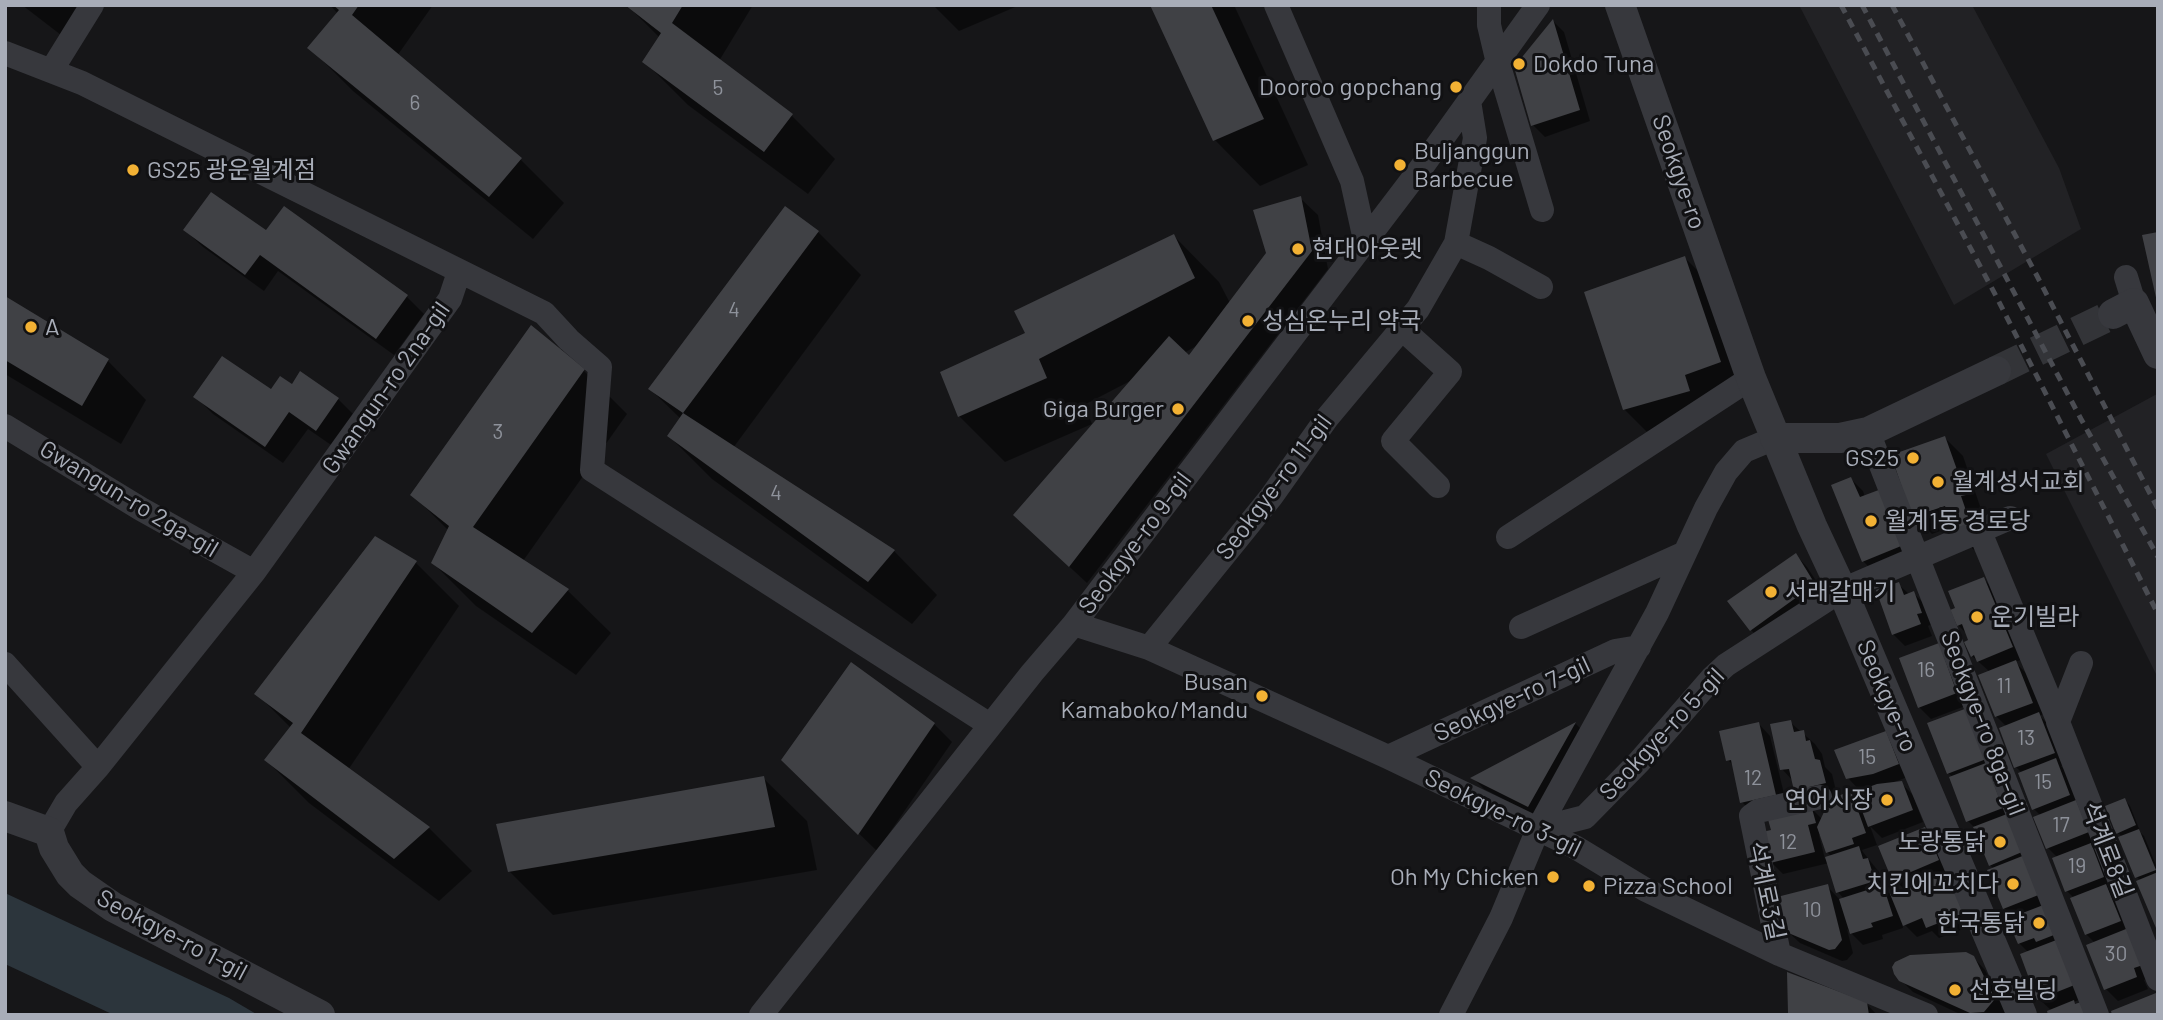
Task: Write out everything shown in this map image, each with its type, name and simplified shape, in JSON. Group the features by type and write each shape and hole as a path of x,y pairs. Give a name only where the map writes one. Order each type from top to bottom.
{"street":[{"path":"51,71 92,5"},
{"path":"1276,5 1352,181 1365,240"},
{"path":"1489,5 1489,24 1498,63 1542,210"},
{"name":"Seokgye-ro 9-gil","path":"761,1015 990,725 1074,624 1498,63 1538,5"},
{"name":"Seokgye-ro","path":"1620,5 1751,378 2022,1015"},
{"name":"Gwangun-ro 2na-gil","path":"5,52 82,83 459,272 450,299 254,572 66,803 49,832"},
{"name":"Seokgye-ro 11-gil","path":"1149,649 1271,497 1326,418 1418,309 1456,243 1475,138 1469,101"},
{"path":"1456,243 1541,287"},
{"path":"459,272 544,313 600,367 592,470 990,725"},
{"path":"2124,298 2156,348"},
{"path":"1401,328 1450,372 1393,440 1438,486"},
{"path":"1775,438 1840,438 1868,432 1996,371"},
{"path":"1508,537 1751,378"},
{"name":"Gwangun-ro 2ga-gil","path":"5,426 141,509 254,572"},
{"name":"Seokgye-ro 8ga-gil","path":"1868,432 2097,1015"},
{"name":"Seokgye-ro 7-gil","path":"1452,1014 1501,918 1538,829 1639,646 1726,472 1744,451 1775,438"},
{"name":"Seokgye-ro 5-gil","path":"1538,829 1585,817 1639,762 1726,665 1842,590 2010,518"},
{"name":"석계로8길","path":"1980,532 2058,720 2158,979"},
{"path":"1521,627 1685,553"},
{"name":"Seokgye-ro 3-gil","path":"1074,624 1149,649 1388,757 1575,847 1646,890 1779,954 1926,1015"},
{"name":"Seokgye-ro 7-gil","path":"1388,757 1615,651 1639,646"},
{"path":"2058,720 2081,663"},
{"path":"5,664 98,767"},
{"name":"석계로3길","path":"1779,954 1751,816 1758,811 1820,797"},
{"path":"5,816 49,832"},
{"name":"Seokgye-ro 1-gil","path":"49,832 54,849 80,884 113,906 320,1015"}],"shaded area":[{"path":"1799,5 1972,5 2059,168 2081,229 1954,305"},
{"path":"2158,395 2158,678 2046,454"},
{"path":"5,893 229,998 258,1015 114,1015 5,964"}],"building":[{"path":"333,5 359,5 352,15 522,158 489,197 307,48 339,10"},
{"path":"625,5 683,5 672,23 793,114 764,152 642,62 661,33"},
{"path":"1150,5 1211,5 1264,119 1213,141"},
{"path":"1553,19 1580,110 1531,126 1514,67"},
{"path":"211,192 266,230 284,206 408,295 376,339 260,255 245,275 183,230"},
{"path":"1301,196 1312,251 1069,567 1013,515 1169,336 1189,355 1266,253 1253,210"},
{"path":"785,206 819,231 683,413 648,389"},
{"path":"2158,232 2158,302 2157,302 2142,235"},
{"path":"1174,234 1195,278 1039,359 1047,378 958,417 940,372 1025,333 1014,311"},
{"path":"1685,256 1721,362 1685,375 1690,391 1623,410 1584,292"},
{"name":"A","path":"5,296 109,359 82,406 5,360"},
{"path":"531,325 585,369 473,527 569,589 532,633 431,563 449,526 410,495"},
{"path":"222,356 271,389 280,376 292,384 300,371 339,398 316,431 289,412 265,447 193,397"},
{"path":"683,413 895,550 868,582 667,436"},
{"path":"1945,436 1966,495 1961,496 1972,528 1955,534 1945,506 1912,517 1891,455"},
{"name":"월계1동 경로당","path":"1851,477 1860,497 1884,488 1906,544 1862,562 1831,485"},
{"path":"375,536 417,561 301,733 430,827 394,859 264,760 293,723 254,694"},
{"name":"서래갈매기","path":"1796,553 1815,584 1750,631 1727,601"},
{"name":"운기빌라","path":"1984,577 2013,647 1977,662 1974,655 1971,657 1964,642 1968,640 1962,624 1957,626 1950,610 1955,608 1948,591"},
{"path":"1899,582 1904,595 1914,591 1922,613 1917,614 1921,624 1892,635 1876,590"},
{"path":"1939,643 1957,693 1918,708 1899,658"},
{"path":"2016,660 2033,703 1995,717 1978,675"},
{"path":"851,662 935,723 858,835 781,760"},
{"path":"1970,707 1989,758 1947,774 1927,723"},
{"path":"2039,712 2055,753 2014,768 1999,728"},
{"path":"1791,720 1794,732 1804,730 1806,741 1810,740 1815,759 1820,760 1826,783 1809,787 1810,792 1795,795 1789,769 1780,770 1770,724"},
{"path":"1576,722 1528,807 1470,778"},
{"path":"1759,722 1776,795 1740,803 1731,760 1726,761 1719,731"},
{"path":"1886,731 1899,764 1873,774 1846,779 1834,750"},
{"path":"2056,758 2070,795 2032,810 2018,773"},
{"path":"1986,763 2003,808 1966,822 1949,777"},
{"path":"764,776 775,827 508,872 496,824"},
{"path":"1902,781 1913,810 1868,827 1855,792 1877,784"},
{"path":"1851,791 1866,833 1852,838 1854,844 1826,853 1817,827 1830,799"},
{"path":"2125,798 2136,825 2116,834 2105,806"},
{"path":"2076,800 2089,832 2046,849 2033,817"},
{"path":"1811,805 1816,823 1808,825 1815,852 1770,863 1762,832 1771,830 1767,816"},
{"path":"2007,814 2022,852 1989,866 1973,827"},
{"path":"1925,827 1939,860 1892,880 1878,846"},
{"path":"2139,829 2156,870 2135,878 2118,837"},
{"path":"2091,843 2104,877 2065,892 2052,858"},
{"path":"1859,846 1863,859 1868,858 1875,881 1836,893 1825,857"},
{"path":"2025,855 2041,894 2003,909 1987,870"},
{"path":"1947,872 1964,913 1926,928 1922,918 1903,926 1890,894"},
{"path":"2158,872 2158,927 2156,928 2136,881"},
{"path":"1828,884 1842,940 1835,949 1829,950 1786,932 1777,897"},
{"path":"2106,884 2121,921 2085,935 2070,898"},
{"path":"1883,885 1893,916 1871,923 1873,927 1850,934 1839,899"},
{"path":"2046,904 2059,933 2036,942 2034,938 2018,944 2007,919"},
{"path":"2131,927 2146,964 2134,968 2137,977 2104,990 2086,945"},
{"path":"2059,939 2077,984 2037,1000 2020,954"},
{"name":"선호빌딩","path":"1966,952 1974,956 1995,999 1984,1012 1970,1013 1899,981 1892,967 1895,962 1910,955"},
{"path":"1787,972 1867,1002 1869,1015 1788,1013"},
{"path":"2156,993 2158,1015 2112,1015 2111,1011"},
{"path":"2074,1000 2075,1004 2084,1001 2090,1015 2048,1015 2047,1011"}],"tunnel":[{"path":"1996,371 2113,314"}],"railway":[{"path":"1841,5 1996,296 2158,614"},
{"path":"1862,5 2081,419 2158,557"},
{"path":"1892,5 2158,509"}],"place":[{"name":"Dokdo Tuna","path":"1519,64"},
{"name":"Dooroo gopchang","path":"1456,87"},
{"name":"Buljanggun Barbecue","path":"1400,165"},
{"name":"GS25 광운월계점","path":"133,170"},
{"name":"현대아웃렛","path":"1298,249"},
{"name":"성심온누리 약국","path":"1248,321"},
{"name":"A","path":"31,327"},
{"name":"Giga Burger","path":"1178,409"},
{"name":"GS25","path":"1913,458"},
{"name":"월계성서교회","path":"1938,482"},
{"name":"월계1동 경로당","path":"1871,521"},
{"name":"서래갈매기","path":"1771,592"},
{"name":"운기빌라","path":"1977,617"},
{"name":"Busan Kamaboko/Mandu","path":"1262,696"},
{"name":"연어시장","path":"1887,800"},
{"name":"노랑통닭","path":"2000,842"},
{"name":"Oh My Chicken","path":"1553,877"},
{"name":"치킨에꼬치다","path":"2013,884"},
{"name":"Pizza School","path":"1589,886"},
{"name":"한국통닭","path":"2039,923"},
{"name":"선호빌딩","path":"1955,990"}]}
